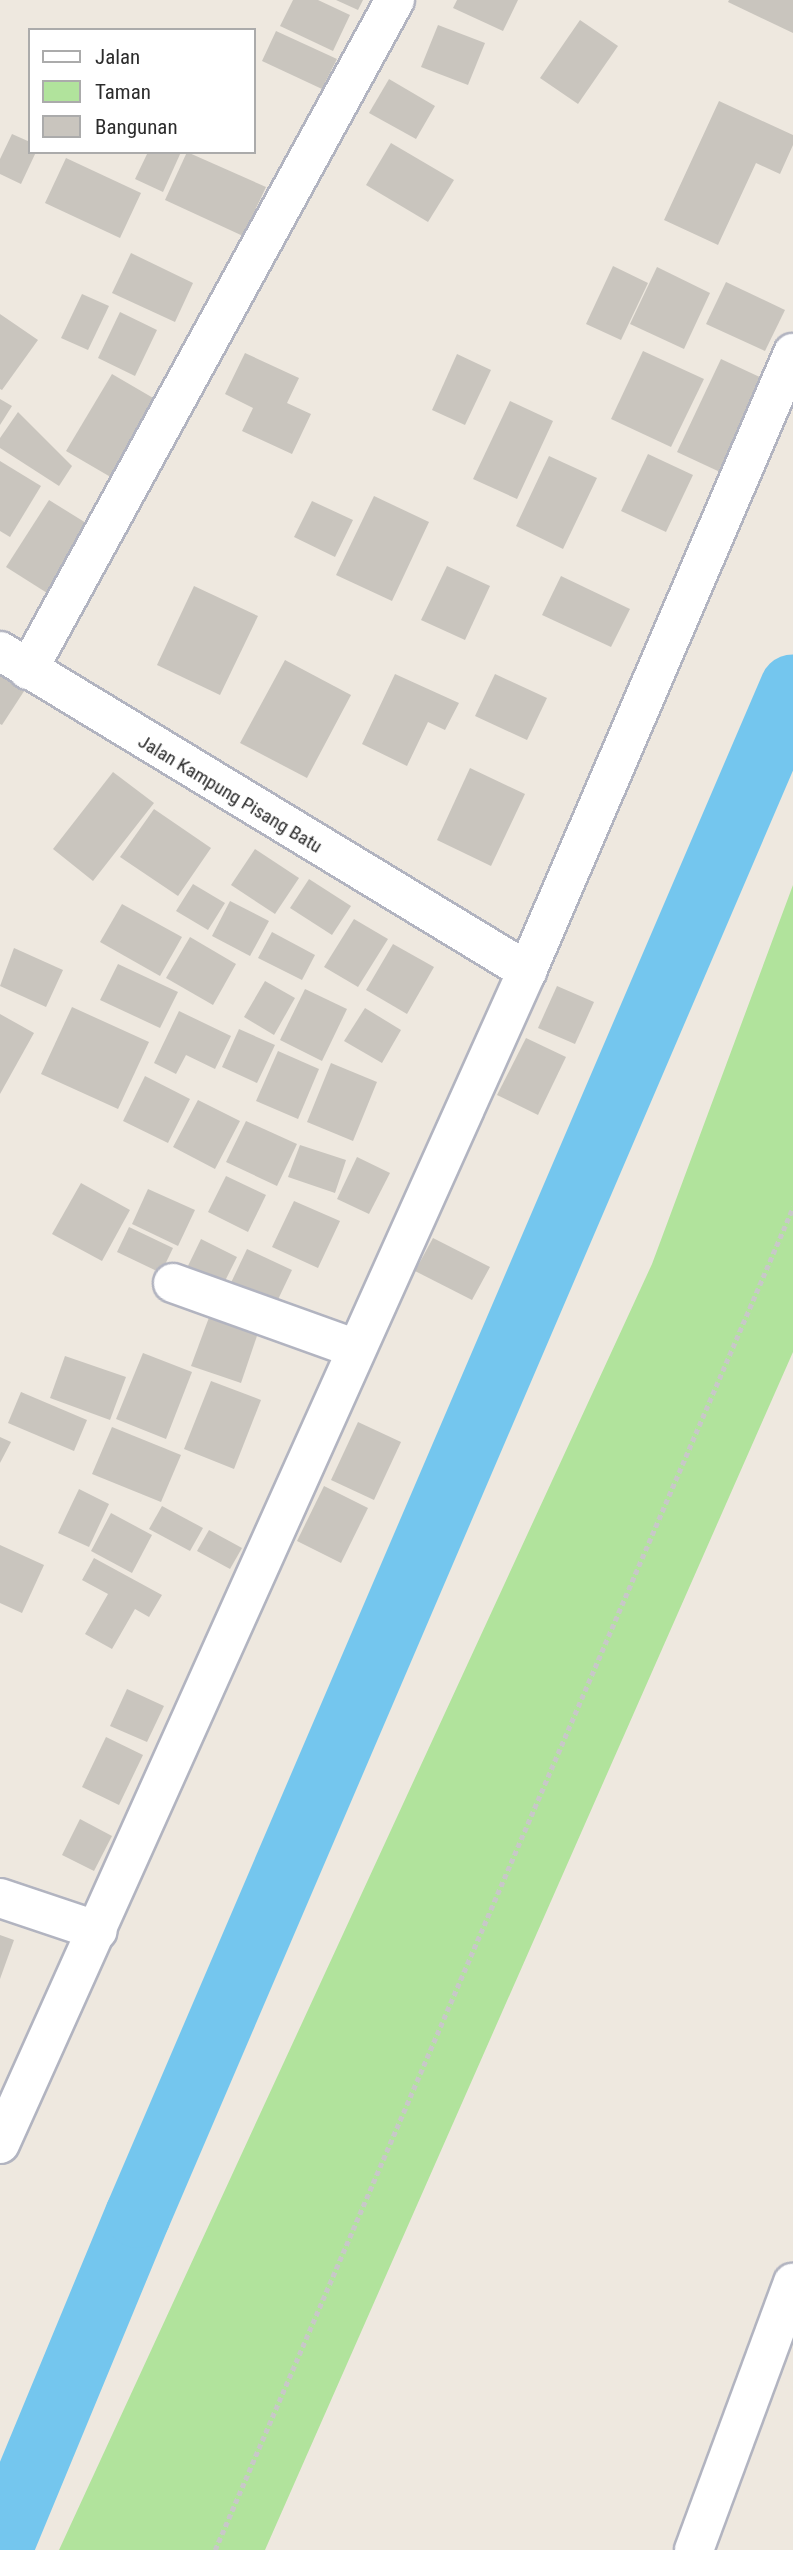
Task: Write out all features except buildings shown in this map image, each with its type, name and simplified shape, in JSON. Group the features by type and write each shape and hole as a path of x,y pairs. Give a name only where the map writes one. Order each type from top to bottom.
{"street":[{"path":"14,661 395,0"},
{"path":"0,2144 71,1922 233,1631 335,1341 517,966 793,353"},
{"name":"Jalan Kampung Pisang Batu","path":"14,661 517,966"},
{"path":"173,1283 335,1341"},
{"path":"0,1898 71,1922"},
{"path":"695,2550 793,2283"}],"path":[{"path":"215,2550 793,1207"}],"green space":[{"path":"793,885 793,1352 265,2550 59,2550 652,1264"}],"waterway":[{"path":"0,2548 138,2215 793,687"}]}
